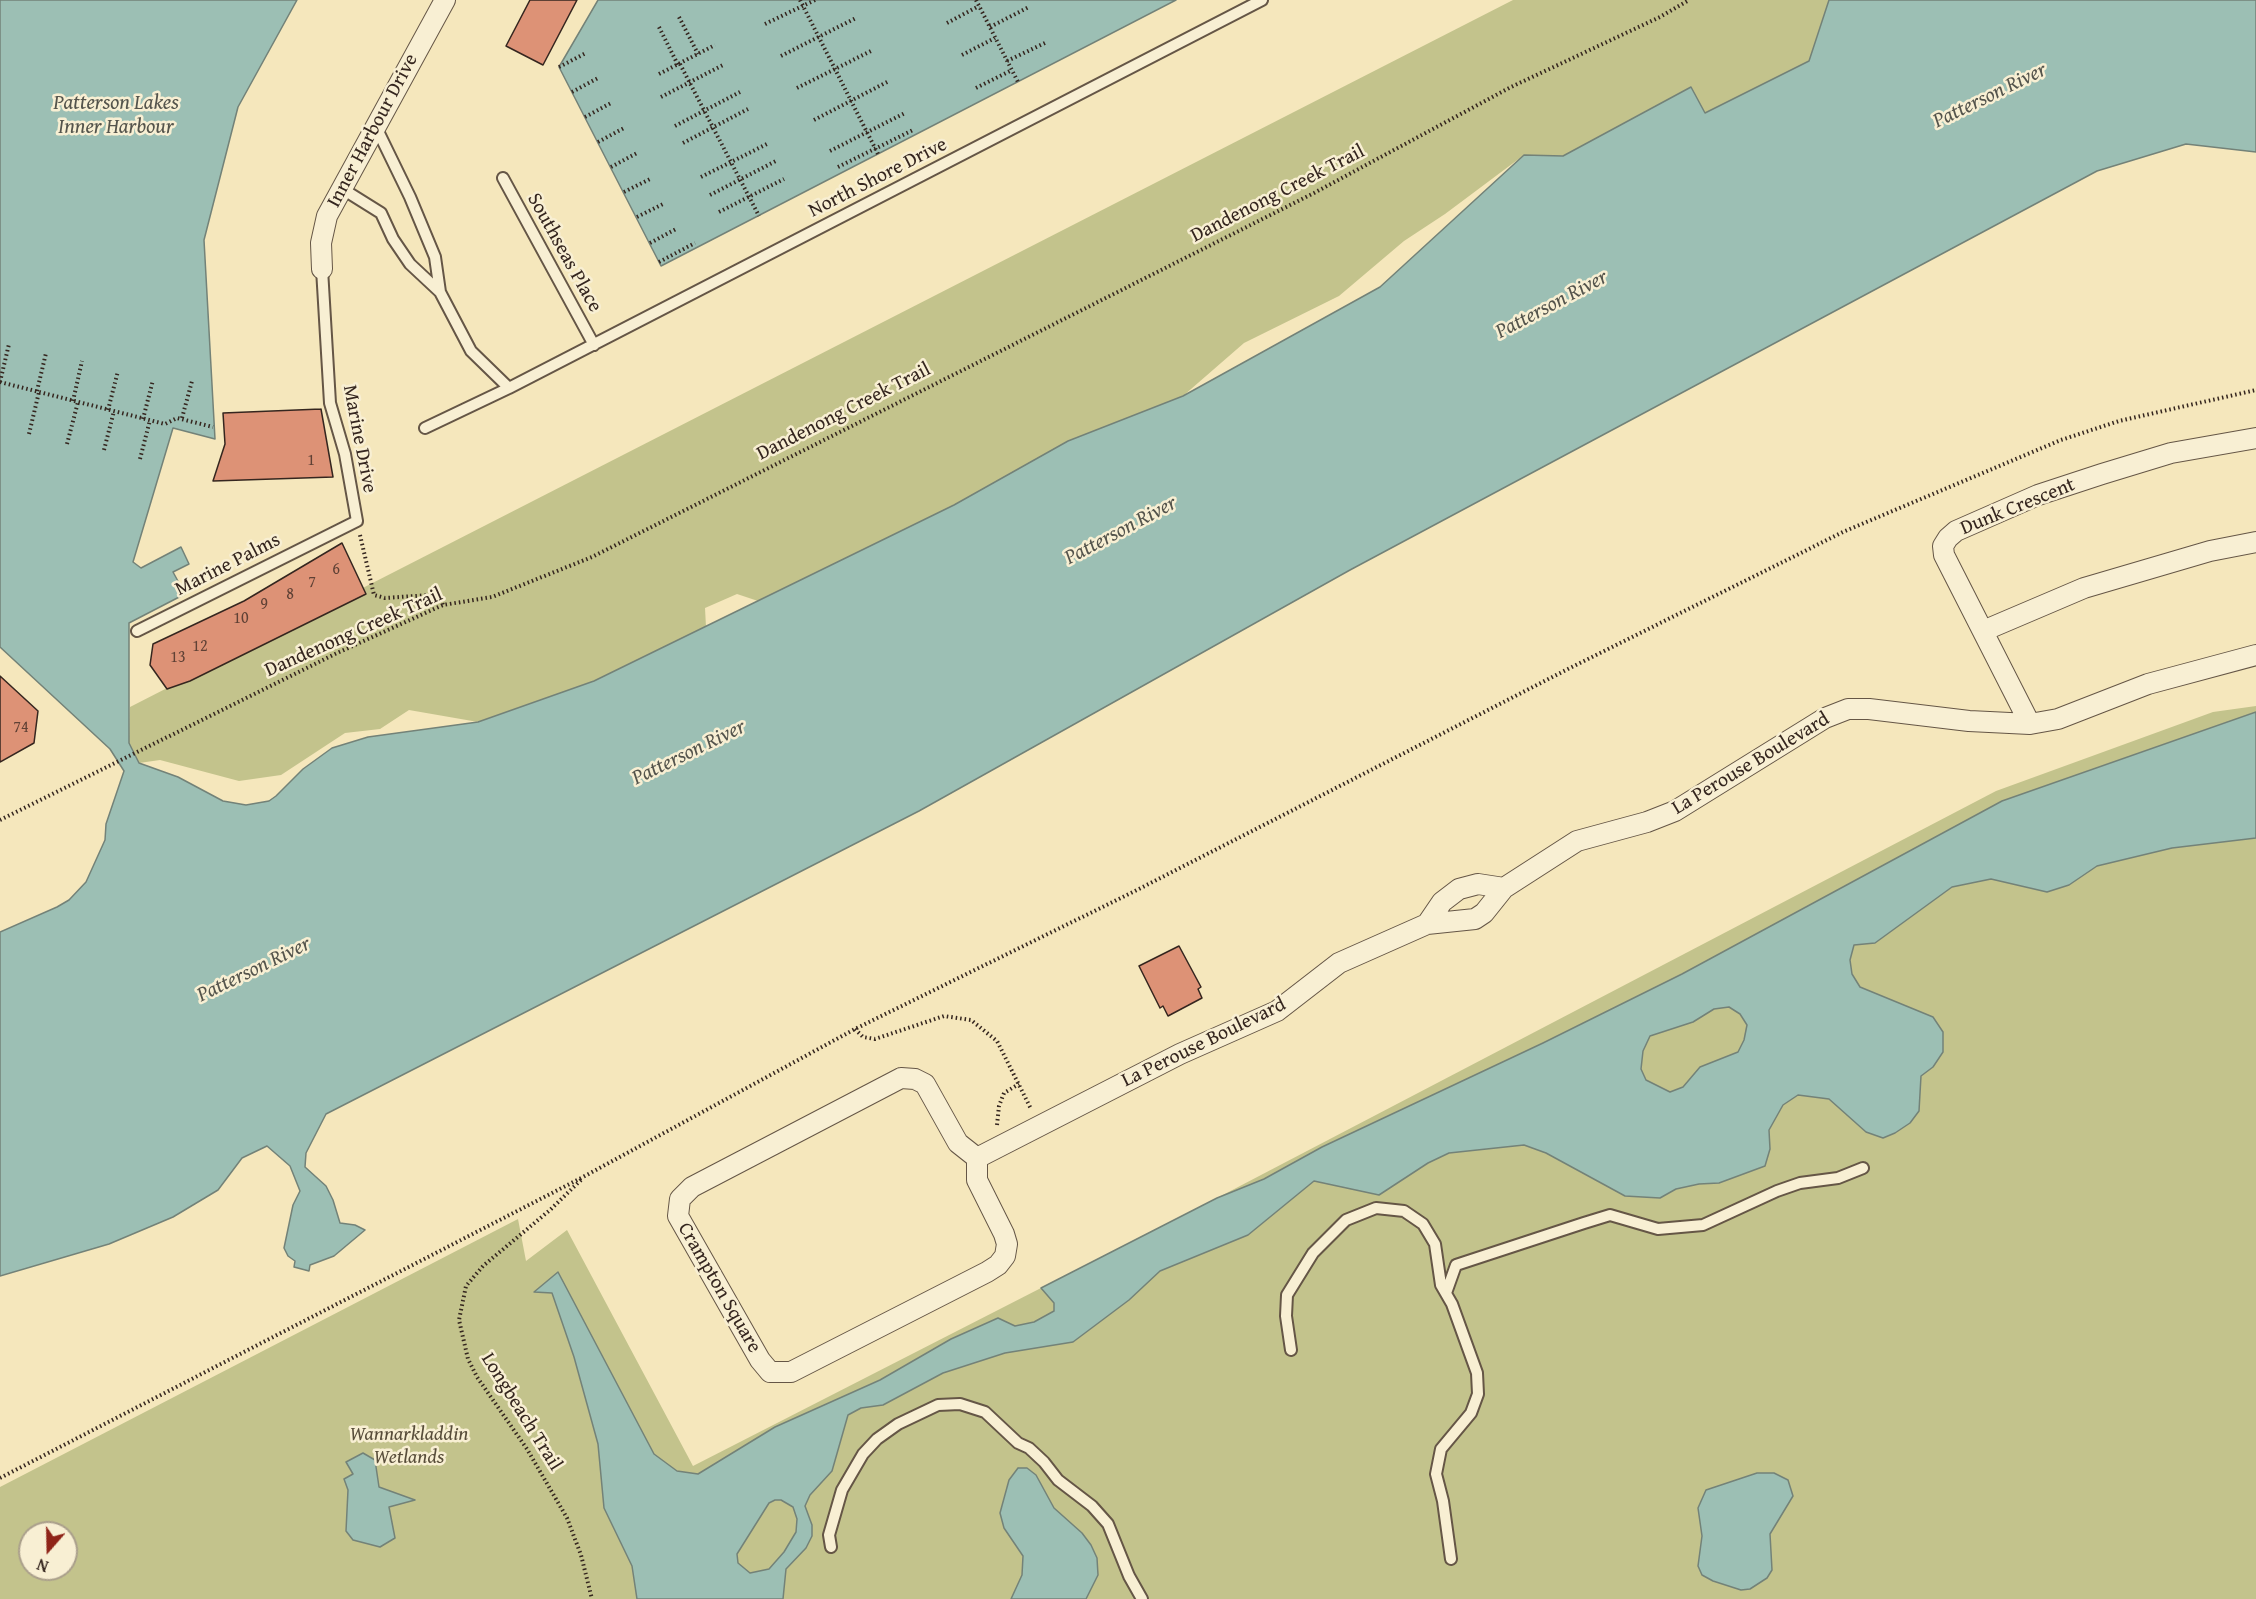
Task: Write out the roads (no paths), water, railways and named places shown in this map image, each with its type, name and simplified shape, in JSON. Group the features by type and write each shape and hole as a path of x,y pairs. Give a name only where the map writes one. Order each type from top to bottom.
{"street":[{"name":"Inner Harbour Drive","path":"322,269 321,243 327,216 375,124 445,0"},
{"name":"Dunk Crescent","path":"2030,724 1944,555 1943,546 1956,531 2037,495 2171,453 2256,438"},
{"path":"1983,631 2084,588 2210,551 2256,542"},
{"name":"La Perouse Boulevard","path":"977,1158 1187,1051 1277,1011 1335,965 1427,924 1475,919 1492,904 1504,888 1577,841 1647,822 1675,811 1824,718 1848,709 2030,724 2058,719 2148,684 2256,655"},
{"name":"La Perouse Boulevard","path":"1427,924 1442,902 1459,889 1478,884 1504,888"},
{"name":"Crampton Square","path":"901,1078 915,1079 925,1084 958,1143 977,1158 980,1187 1007,1244 1001,1261 987,1272 786,1374 770,1372 762,1364 677,1213 681,1196 692,1187 901,1078"}],"lane":[{"name":"North Shore Drive","path":"425,428 594,345 1262,0"},
{"path":"375,124 410,197 435,257 440,292"},
{"name":"Southseas Place","path":"503,178 594,345"},
{"path":"341,188 381,213 393,239 410,264 440,292 471,351 509,388"},
{"name":"Marine Drive","path":"322,269 330,403 345,454 357,521 335,532"},
{"name":"Marine Palms","path":"137,631 335,532"},
{"path":"1446,1293 1456,1265 1610,1215 1658,1229 1703,1225 1777,1191 1838,1178 1863,1168"},
{"path":"1291,1350 1286,1316 1287,1295 1313,1253 1346,1220 1376,1208 1404,1211 1423,1224 1435,1244 1438,1269 1477,1373 1478,1394 1471,1413 1441,1449 1436,1474 1443,1501 1451,1559"},
{"path":"831,1547 829,1534 842,1490 862,1454 877,1439 898,1424 938,1405 960,1404 985,1412 1006,1428 1018,1443 1029,1448 1044,1462 1058,1480 1092,1506 1108,1524 1129,1576 1142,1599"}],"water":[{"path":"0,0 297,0 238,107 204,240 215,439 173,428 133,562 141,568 181,547 189,564 173,572 185,594 129,623 129,743 139,763 178,777 223,801 246,805 269,801 303,769 332,748 368,737 478,722 594,681 954,505 1068,441 1183,396 1380,287 1524,155 1563,156 1691,87 1705,113 1809,61 1829,0 2256,0 2256,152 2186,144 2097,171 1350,570 919,811 326,1114 306,1153 305,1167 326,1186 340,1223 355,1225 365,1230 334,1256 310,1265 309,1271 294,1267 295,1261 288,1256 284,1248 293,1205 300,1191 290,1166 267,1146 242,1158 218,1190 173,1217 109,1244 0,1276 0,932 57,907 69,900 86,882 105,840 106,824 124,771 110,749 0,647"},
{"path":"598,0 1176,0 661,266 559,67"},
{"path":"2256,712 2256,838 2172,848 2097,866 2069,885 2047,892 1991,879 1952,887 1875,943 1854,945 1850,960 1852,974 1860,987 1933,1017 1943,1032 1943,1052 1933,1067 1921,1076 1919,1111 1910,1123 1895,1133 1883,1138 1866,1132 1829,1099 1798,1095 1783,1105 1769,1130 1770,1149 1765,1166 1719,1183 1676,1189 1660,1198 1625,1196 1546,1153 1524,1145 1449,1153 1428,1163 1379,1195 1314,1181 1248,1235 1160,1271 1129,1300 1073,1342 1005,1353 943,1373 883,1405 861,1408 848,1415 832,1471 810,1495 805,1506 812,1525 812,1536 806,1548 786,1569 783,1599 637,1599 632,1566 604,1508 598,1444 574,1357 552,1293 534,1292 558,1272 654,1454 677,1471 698,1474 775,1427 880,1380 951,1339 998,1318 1015,1326 1034,1322 1054,1311 1054,1303 1041,1288 1217,1198 1264,1179 1322,1147 1543,1043 1682,974 2002,801","holes":["1729,1007 1740,1014 1747,1025 1744,1040 1738,1052 1700,1067 1683,1087 1670,1092 1646,1080 1641,1069 1643,1051 1650,1036 1693,1022 1714,1009","781,1500 793,1507 797,1519 796,1532 784,1552 769,1569 750,1573 738,1563 737,1554 769,1503"]},
{"path":"363,1453 375,1460 379,1487 415,1500 389,1507 395,1538 380,1547 353,1540 346,1531 348,1490 344,1479 353,1474 346,1462"},
{"path":"1018,1468 1027,1468 1036,1475 1054,1508 1082,1533 1091,1545 1097,1558 1098,1575 1086,1599 1011,1599 1022,1575 1023,1556 1004,1528 1000,1513 1009,1480"},
{"path":"1757,1473 1774,1473 1788,1480 1793,1496 1770,1534 1772,1570 1767,1578 1750,1589 1741,1590 1702,1575 1698,1566 1702,1536 1698,1508 1706,1490"}],"water label":[{"name":"Patterson River","path":"1990,96"},
{"name":"Patterson Lakes Inner Harbour","path":"116,116"},
{"name":"Patterson River","path":"1552,305"},
{"name":"Patterson River","path":"1121,531"},
{"name":"Patterson River","path":"689,753"},
{"name":"Patterson River","path":"254,970"}],"park label":[{"name":"Wannarkladdin Wetlands","path":"409,1446"}]}
